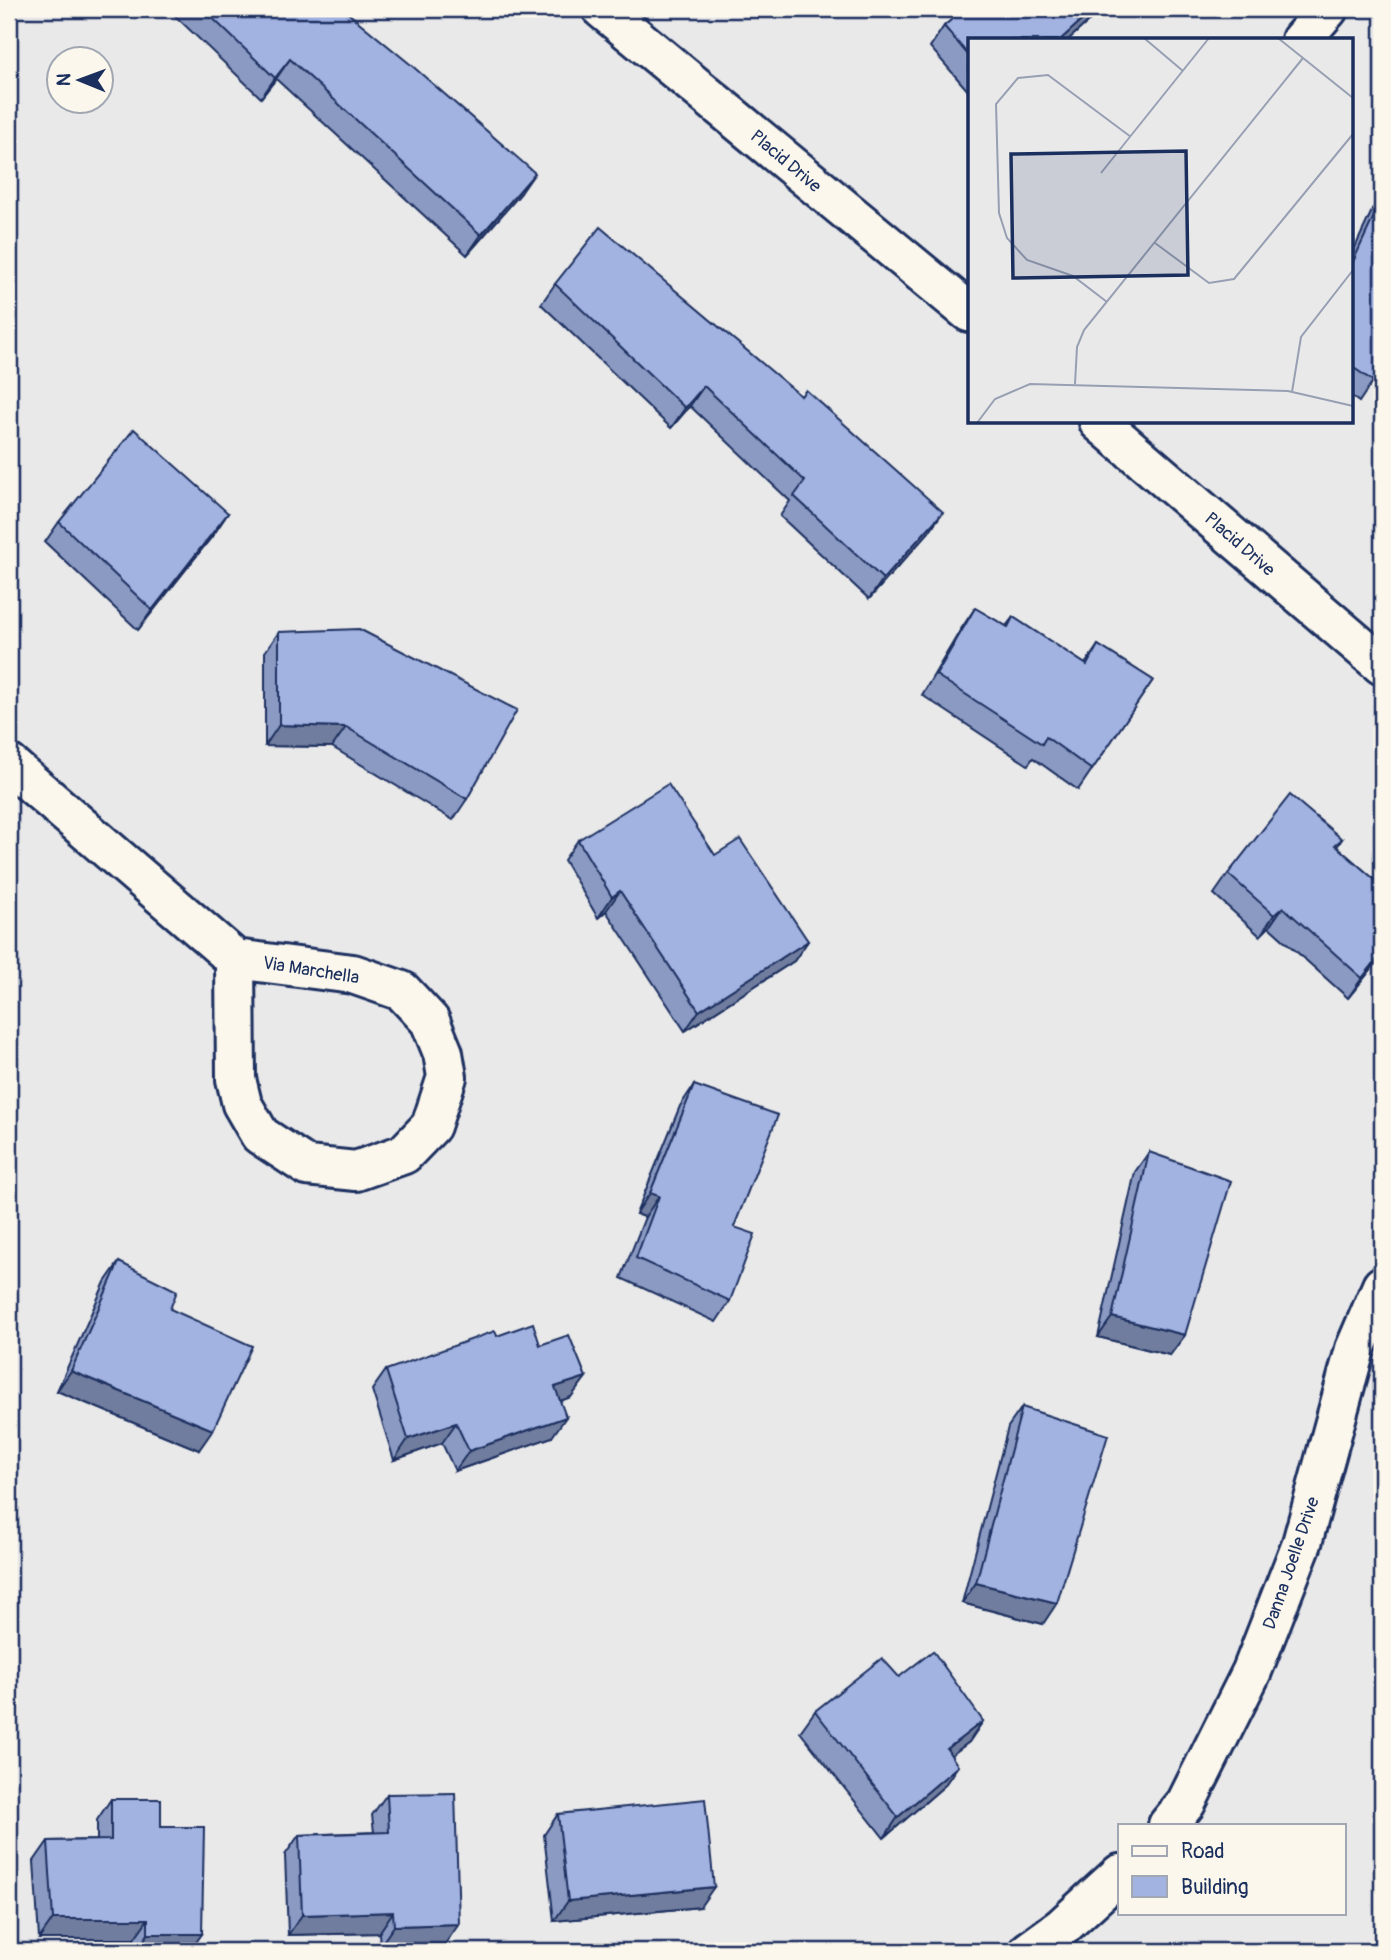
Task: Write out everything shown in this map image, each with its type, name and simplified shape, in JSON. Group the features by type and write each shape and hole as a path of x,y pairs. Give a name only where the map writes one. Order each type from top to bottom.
{"street":[{"name":"Placid Drive","path":"602,9 968,311"},
{"path":"1303,38 1328,9"},
{"name":"Placid Drive","path":"1101,424 1382,665"},
{"path":"9,764 235,959"},
{"name":"Via Marchella","path":"235,959 353,974 402,991 430,1021 443,1053 447,1077 432,1126 404,1154 356,1171 307,1166 260,1135 242,1104 236,1079 235,959"},
{"name":"Danna Joelle Drive","path":"1169,1824 1186,1803 1252,1671 1302,1543 1355,1349 1382,1286"},
{"path":"1029,1951 1062,1927 1118,1876"}],"building":[{"path":"203,9 343,9 535,173 481,235 290,59 275,78"},
{"path":"964,9 1094,9 1062,38 968,38 968,55 944,26"},
{"path":"1382,199 1382,363 1373,381 1352,367 1352,264"},
{"path":"600,227 801,396 806,390 943,512 883,579 794,496 805,481 704,386 685,408 555,284"},
{"path":"134,429 228,513 152,610 59,522"},
{"path":"975,608 1008,627 1013,617 1087,665 1098,645 1153,680 1092,770 1046,737 1042,744 936,675"},
{"path":"359,629 517,710 467,799 346,727 279,725 279,632"},
{"path":"668,784 715,855 740,839 808,941 699,1011 620,891 612,897 578,840"},
{"path":"1290,795 1342,839 1335,845 1382,886 1382,953 1362,978 1283,907 1274,915 1228,874"},
{"path":"694,1085 778,1115 734,1227 755,1234 730,1301 636,1258 659,1196 650,1193"},
{"path":"1149,1152 1231,1181 1185,1335 1112,1317"},
{"path":"119,1262 177,1291 170,1309 252,1346 213,1430 71,1371"},
{"path":"533,1323 540,1345 569,1335 586,1377 555,1387 566,1417 469,1451 456,1423 408,1439 386,1370 495,1331 497,1336"},
{"path":"1022,1407 1108,1435 1057,1603 976,1583"},
{"path":"933,1651 983,1721 947,1749 958,1766 898,1817 815,1711 882,1658 899,1677"},
{"path":"455,1793 459,1924 394,1926 393,1912 302,1915 299,1835 389,1832 387,1794"},
{"path":"111,1799 161,1799 161,1827 204,1827 202,1934 148,1934 148,1919 53,1919 48,1841 111,1840"},
{"path":"705,1799 714,1887 568,1901 558,1814"}]}
